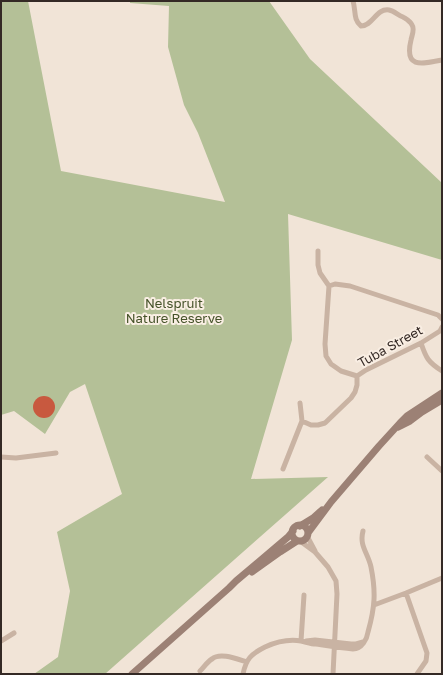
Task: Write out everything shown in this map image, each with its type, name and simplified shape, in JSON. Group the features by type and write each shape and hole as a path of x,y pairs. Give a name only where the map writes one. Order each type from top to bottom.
{"main road":[{"path":"229,588 285,548 306,539 331,502 379,446 407,416 442,393"},
{"path":"395,429 442,400"},
{"path":"132,674 236,581 288,537 295,528 313,518 331,502"},
{"path":"300,526 306,528 308,535"},
{"path":"293,531 293,536 299,541"}],"street":[{"path":"353,1 356,22 361,26 368,25 381,12 388,10 394,12 412,24 413,29 409,54 414,62 418,64 426,64 442,60"},
{"path":"318,251 318,266 320,273 329,286"},
{"name":"Tuba Street","path":"442,319 438,315 350,286 335,284 329,286 325,344 326,356 340,371 358,376 366,370 420,343 440,331 442,327"},
{"path":"420,343 429,361 442,371"},
{"path":"302,421 311,425 325,423 351,398 355,392 358,376"},
{"path":"283,469 302,421 300,403"},
{"path":"1,457 16,458 56,453"},
{"path":"427,457 442,471"},
{"path":"243,674 247,662 251,656 272,644 284,641 303,641 315,644 334,644 356,649 359,648 367,637 374,605 374,584 370,565 362,542 361,537 363,531"},
{"path":"308,535 315,552"},
{"path":"299,541 315,552 328,567 336,581 337,594 332,674"},
{"path":"374,605 442,578"},
{"path":"406,593 427,653 426,661 417,674"},
{"path":"303,641 304,594"},
{"path":"1,641 14,633"},
{"path":"200,671 211,659 216,656 247,662"}],"green space":[{"name":"Nelspruit Nature Reserve","path":"1,1 28,1 61,171 225,202 198,133 184,105 168,47 169,6 130,3 130,1 269,1 310,59 442,183 442,260 288,214 292,340 251,479 328,477 105,674 34,674 58,657 70,591 57,532 122,494 85,384 70,392 45,434 14,411 1,415"}],"building":[{"path":"44,396 52,399 55,407 52,415 44,418 36,415 33,407 36,399"}]}
